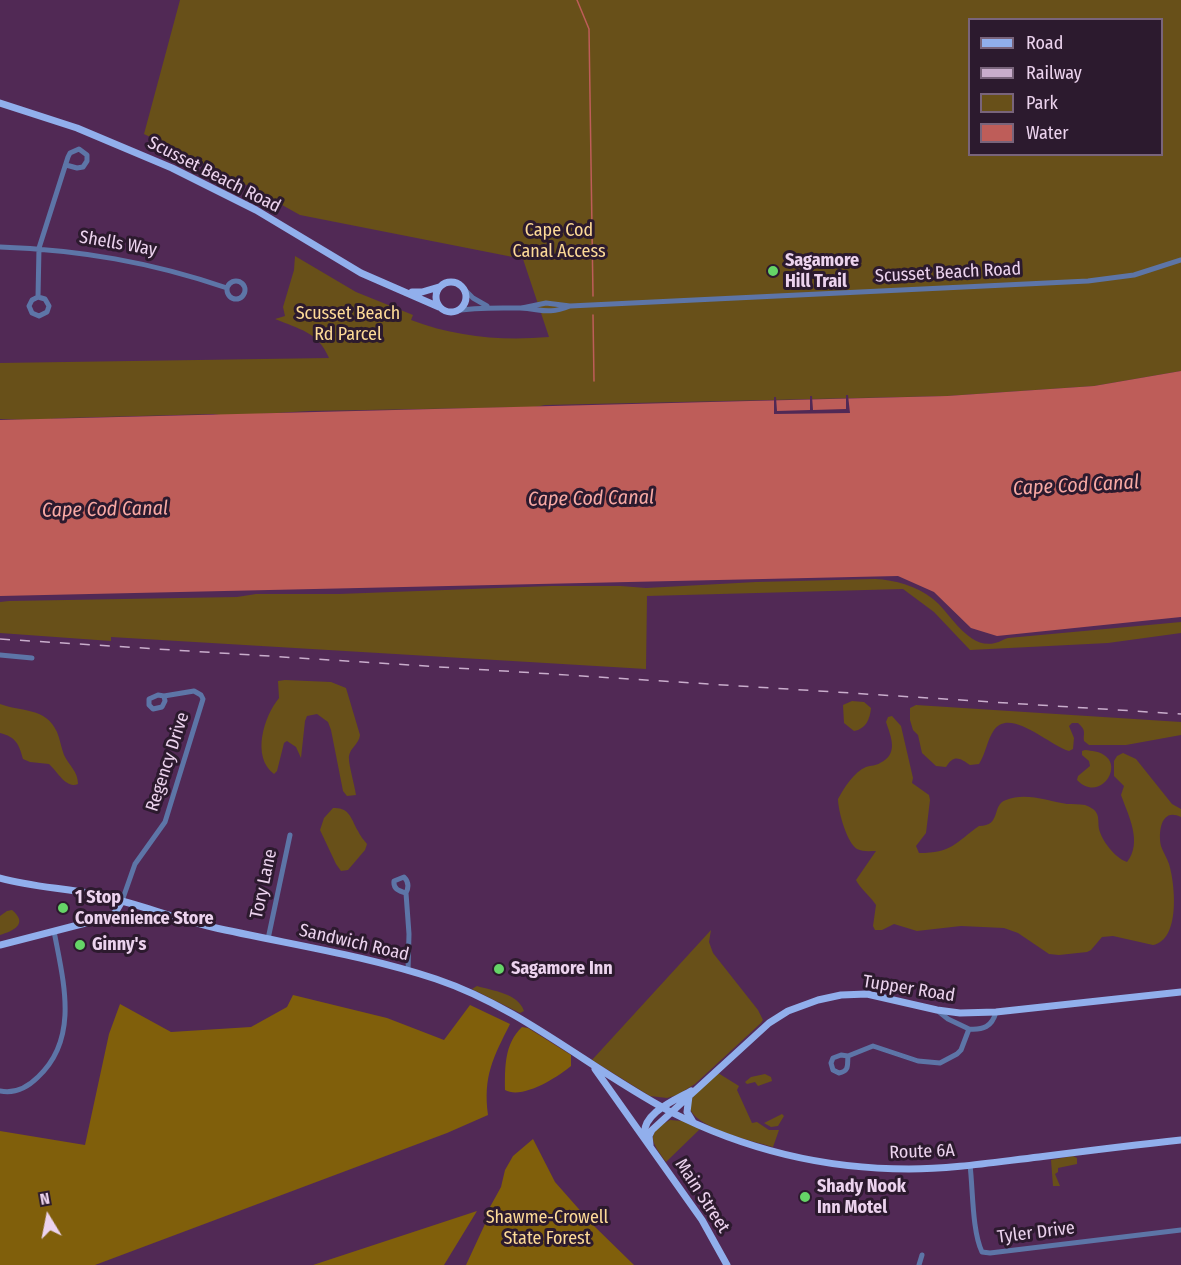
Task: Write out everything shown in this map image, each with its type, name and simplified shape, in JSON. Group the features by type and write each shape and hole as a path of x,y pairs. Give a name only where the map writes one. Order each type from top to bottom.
{"main road":[{"name":"Scusset Beach Road","path":"0,104 77,128 172,168 255,210 361,273 446,311 454,311"},
{"path":"406,292 422,292 452,282 463,288 466,297 462,306 454,311"},
{"path":"439,307 436,299 440,286"},
{"name":"Sandwich Road","path":"0,878 28,885 91,894 173,917 408,971 464,990 533,1025 591,1065 672,1112"},
{"path":"0,945 112,915 122,902"},
{"path":"96,920 144,916 173,917"},
{"name":"Tupper Road","path":"672,1112 769,1023 806,1003 841,995 867,994 937,1010 960,1013 996,1012 1181,992"},
{"name":"Main Street","path":"591,1065 702,1220 727,1265"},
{"name":"Tupper Road","path":"662,1107 697,1087"},
{"path":"689,1096 687,1112 693,1122"},
{"path":"648,1142 644,1134 645,1126 662,1107"},
{"path":"648,1142 651,1132 672,1112"},
{"name":"Route 6A","path":"672,1112 767,1150 796,1158 846,1166 911,1169 970,1165 1181,1140"}],"street":[{"path":"38,297 39,248 66,165"},
{"name":"Shells Way","path":"0,247 39,248 101,255 150,264 227,288"},
{"name":"Scusset Beach Road","path":"570,306 1088,282 1134,275 1181,260"},
{"path":"463,288 473,298 489,307"},
{"path":"522,308 546,303 570,306"},
{"path":"522,308 548,312 570,306"},
{"name":"Scusset Beach Road","path":"454,311 489,307 522,308"},
{"path":"0,655 32,658"},
{"name":"Regency Drive","path":"122,902 135,864 165,822 203,699 194,691 164,696"},
{"name":"Tory Lane","path":"268,939 290,836"},
{"path":"406,893 409,934 408,971"},
{"path":"0,1091 20,1090 40,1075 53,1060 64,1033 66,1006 54,931"},
{"path":"937,1010 948,1019 969,1029 984,1029 990,1025 996,1012"},
{"path":"848,1056 873,1046 918,1061 940,1063 961,1050 969,1029"},
{"name":"Tyler Drive","path":"970,1165 974,1209 982,1252 990,1253 1181,1230"},
{"path":"919,1265 922,1255"}],"green space":[{"path":"180,0 1181,0 1181,371 1094,386 947,396 309,411 227,416 213,414 0,419 0,363 329,358 325,349 307,332 275,319 285,316 283,307 294,270 295,256 356,292 413,315 411,320 428,326 462,334 496,338 549,337 523,259 300,215 239,181 144,134"},
{"path":"875,579 906,584 927,594 968,636 985,644 1008,638 1181,622 1181,633 1108,643 970,650 934,612 903,589 647,596 646,669 111,637 111,641 0,633 0,602 9,601 237,597 256,594 339,594 551,586 646,588"},
{"path":"278,681 331,682 346,688 360,735 349,756 356,795 347,796 343,791 331,730 328,722 317,714 307,716 305,721 301,758 296,747 287,741 284,743 277,771 274,774 267,767 263,757 262,736 269,715 279,698"},
{"path":"852,701 864,702 871,708 867,723 854,731 844,723 843,705"},
{"path":"0,704 40,714 52,724 64,755 77,776 78,784 66,782 49,764 23,759 16,742 0,733"},
{"path":"916,705 1181,722 1181,735 1126,745 1089,745 1084,741 1083,728 1078,723 1072,723 1069,726 1074,738 1073,749 1069,751 1019,725 1001,724 994,730 979,764 970,765 957,758 946,767 936,766 922,753 918,735 913,730 910,708"},
{"path":"892,716 901,726 913,778 912,783 929,795 930,800 926,833 916,846 919,853 930,853 952,846 979,826 991,823 1001,803 1014,798 1029,797 1092,808 1097,814 1099,829 1106,844 1118,857 1127,862 1134,846 1133,828 1121,795 1124,786 1114,776 1114,761 1123,753 1136,759 1172,804 1181,809 1181,817 1169,815 1165,818 1160,834 1161,846 1169,864 1174,897 1172,922 1162,941 1153,945 1113,936 1102,937 1087,952 1059,955 1049,954 1018,933 1004,928 961,926 917,931 894,924 882,930 875,930 873,926 876,905 856,880 876,851 862,851 853,846 844,826 838,799 853,776 866,767 878,764 890,755 892,745 886,722 888,717"},
{"path":"1082,751 1100,753 1109,760 1110,774 1100,785 1085,786 1077,780 1078,776 1090,766 1089,761 1082,755"},
{"path":"333,808 347,812 367,844 365,850 348,870 341,871 336,864 320,830 324,818"},
{"path":"12,910 17,915 19,923 14,929 0,935 0,916"},
{"path":"711,930 709,942 713,953 758,1010 763,1020 695,1084 667,1098 650,1096 592,1060"},
{"path":"477,986 511,996 524,1011 520,1013 472,989"},
{"path":"293,995 387,1018 444,1040 470,1005 510,1024 488,1078 488,1115 447,1133 95,1265 0,1265 0,1131 85,1145 109,1034 120,1004 171,1032 251,1027 287,1007"},
{"path":"522,1027 528,1028 571,1055 571,1066 540,1086 521,1092 512,1092 505,1090 507,1057 512,1041"},
{"path":"718,1073 739,1086 737,1090 752,1123 757,1122 769,1130 779,1130 773,1147 710,1126 692,1112 690,1104 694,1095"},
{"path":"765,1074 771,1077 772,1081 758,1086 755,1082 747,1084 745,1082 751,1077"},
{"path":"782,1114 784,1116 778,1126 771,1127 764,1123"},
{"path":"670,1120 682,1121 700,1129 666,1162 653,1139 656,1130"},
{"name":"Shawme-Crowell State Forest","path":"533,1139 555,1182 592,1224 634,1265 466,1265 485,1224 490,1207 501,1187 505,1170 513,1156"},
{"path":"1073,1156 1077,1158 1077,1164 1058,1168 1055,1174 1060,1186 1053,1186 1051,1160"},
{"path":"477,1211 444,1265 313,1265"}],"water":[{"name":"Cape Cod Canal","path":"1181,371 1181,617 997,636 971,628 934,592 898,576 0,596 0,420 947,396 1094,386"}],"pier":[{"path":"846,395 848,395 850,413 774,414 774,397 776,397 777,411 810,410 810,396 812,396 813,410 846,409"}],"waterway":[{"path":"577,0 589,29 593,296"},
{"path":"593,315 594,381"}],"railway":[{"path":"0,639 1181,714"}],"place":[{"name":"Sagamore Hill Trail","path":"773,271"},
{"name":"1 Stop Convenience Store","path":"63,908"},
{"name":"Ginny's","path":"80,945"},
{"name":"Sagamore Inn","path":"499,969"},
{"name":"Shady Nook Inn Motel","path":"805,1197"}],"park label":[{"name":"Cape Cod Canal Access","path":"559,241"},
{"name":"Scusset Beach Rd Parcel","path":"348,324"}]}
